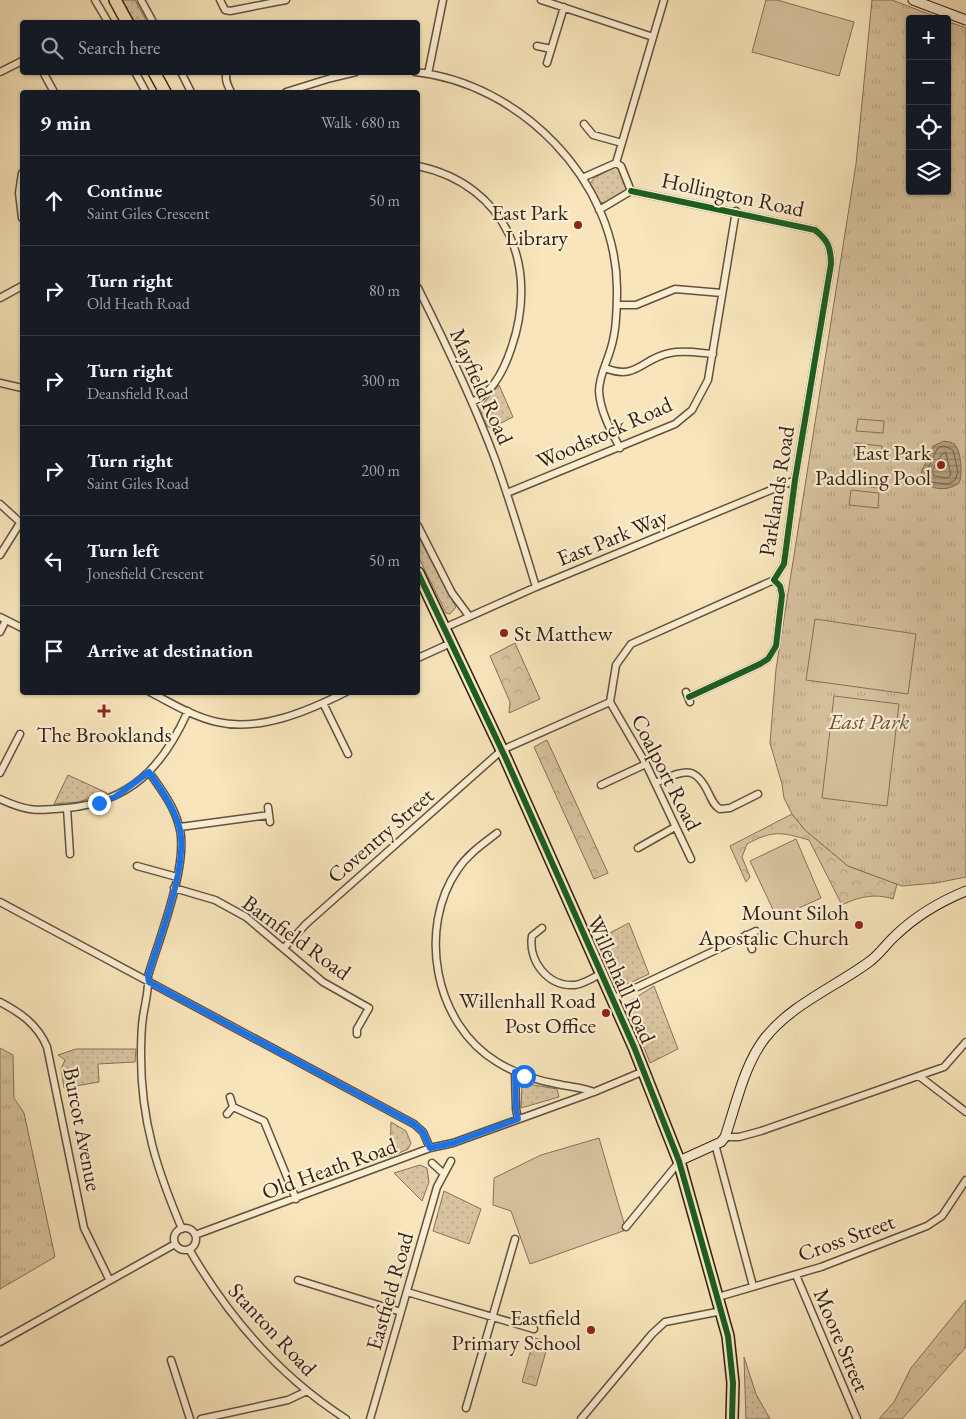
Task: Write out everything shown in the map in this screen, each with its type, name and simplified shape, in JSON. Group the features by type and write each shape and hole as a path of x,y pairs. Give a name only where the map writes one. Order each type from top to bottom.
{"highway":[{"path":"115,0 126,20"},
{"path":"156,75 164,90"},
{"name":"Willenhall Road","path":"420,577 502,750 644,1071 679,1161 722,1311 732,1365 732,1419"}],"street":[{"path":"95,0 104,20"},
{"path":"141,0 152,20"},
{"path":"220,0 225,10 230,11 286,0"},
{"path":"428,74 443,0"},
{"path":"541,0 654,37"},
{"path":"582,178 616,163 664,0"},
{"path":"914,0 966,20"},
{"path":"547,63 564,7"},
{"path":"536,46 551,49"},
{"path":"0,72 20,62"},
{"path":"420,73 458,80 489,94 524,115 558,146 582,178 599,210 613,247 617,305 614,339 599,390 601,403 620,448"},
{"path":"45,75 53,90"},
{"path":"137,75 145,90"},
{"path":"182,75 191,90"},
{"path":"226,75 230,90"},
{"path":"297,90 346,75"},
{"path":"584,124 593,135 622,143"},
{"name":"Hollington Road","path":"616,163 621,166 632,191"},
{"path":"420,167 455,179 487,202 498,216 510,238 522,277 522,304 507,362 485,395 472,402"},
{"path":"20,186 20,201"},
{"name":"Hollington Road","path":"599,210 632,191"},
{"name":"Hollington Road","path":"632,191 736,211 815,230 824,237"},
{"name":"Woodstock Road","path":"507,493 675,424 692,410 708,380 714,354 722,292 736,211"},
{"name":"Parklands Road","path":"688,697 760,664 773,653 782,595 780,586 774,580 784,564 795,480 831,264 831,248 824,237"},
{"path":"0,298 20,287"},
{"path":"617,305 636,305 675,289 722,292"},
{"name":"Mayfield Road","path":"420,292 472,402 507,493 536,587"},
{"path":"605,368 615,372 630,372 671,352 714,354"},
{"path":"0,383 20,388"},
{"name":"East Park Way","path":"444,628 536,587 795,480"},
{"path":"0,504 20,523"},
{"path":"0,555 20,525"},
{"path":"420,530 452,593 469,616"},
{"path":"610,702 616,665 631,644 774,580"},
{"path":"0,632 3,619 20,627"},
{"path":"420,657 451,643"},
{"path":"156,695 188,711 217,722 255,723 286,717 323,704 340,695"},
{"name":"Coventry Street","path":"284,948 306,924 502,750 610,702"},
{"name":"Coalport Road","path":"610,702 646,764 691,859"},
{"path":"323,704 348,754"},
{"path":"0,799 24,810 40,811 84,807 115,797 149,772 172,745 188,711"},
{"path":"0,773 20,734"},
{"path":"601,785 646,764"},
{"path":"149,772 164,792 180,827 181,842 177,877 148,976 149,990 143,1017 142,1090 149,1134 159,1175 182,1229"},
{"path":"655,783 682,772 692,772 703,781 714,803 720,810 730,808 758,794"},
{"path":"180,827 270,819 268,807"},
{"path":"67,808 70,854"},
{"path":"638,848 675,827"},
{"path":"497,833 467,858 458,869 446,891 435,944 442,986 453,1013 477,1046 495,1061 533,1079 584,1087 594,1092"},
{"path":"137,866 177,877"},
{"name":"Barnfield Road","path":"174,888 215,900 246,917 323,982 370,1008 357,1034"},
{"path":"626,1227 679,1161 721,1142 725,1137 754,1057 766,1036 801,1006 869,962 894,936 927,908 966,890"},
{"path":"0,902 414,1124 423,1132 430,1148"},
{"path":"542,928 532,936 530,947 535,962 543,973 554,979 575,985 600,974"},
{"path":"612,999 756,931"},
{"path":"746,935 752,949"},
{"name":"Burcot Avenue","path":"0,1002 21,1014 36,1026 48,1047 84,1228 109,1279"},
{"path":"725,1137 739,1137 761,1131 944,1067 966,1042"},
{"name":"Old Heath Road","path":"195,1235 430,1148 453,1143 594,1092 644,1071"},
{"path":"515,1072 518,1119"},
{"path":"919,1076 966,1112"},
{"path":"230,1098 233,1107 264,1121 296,1199"},
{"path":"227,1114 233,1107"},
{"path":"714,1144 753,1286"},
{"name":"Eastfield Road","path":"370,1419 443,1173 451,1160"},
{"path":"432,1163 443,1173"},
{"name":"Cross Street","path":"718,1297 796,1275 927,1226 942,1216 966,1180"},
{"path":"182,1229 189,1229 195,1235 195,1243 189,1249 182,1250 175,1244 175,1235 182,1229"},
{"path":"466,1408 491,1315 515,1239"},
{"path":"0,1342 109,1279 175,1244"},
{"name":"Stanton Road","path":"189,1249 212,1288 242,1328 276,1365 307,1391 346,1419"},
{"name":"Moore Street","path":"796,1275 857,1419"},
{"path":"298,1280 401,1312"},
{"path":"407,1292 534,1329"},
{"path":"581,1419 652,1334 665,1322 722,1311"},
{"path":"171,1360 190,1419"},
{"path":"201,1419 288,1400 307,1391"}],"green space":[{"path":"122,0 135,0 146,20 134,20"},
{"path":"766,0 777,0 854,22 839,76 752,52"},
{"name":"East Park","path":"872,0 892,0 931,15 906,15 906,195 951,195 951,22 966,28 966,877 936,883 902,886 848,866 805,830 792,814 784,798 782,784 770,743 776,669 856,164"},
{"path":"615,167 620,170 626,187 625,192 604,203 598,202 590,184 594,178"},
{"path":"499,385 513,417 491,428 487,426 481,413 481,406"},
{"path":"858,419 884,421 883,433 856,431"},
{"path":"855,443 882,446 881,458 854,455"},
{"path":"853,473 880,476 878,488 852,485"},
{"path":"851,490 879,493 878,508 849,505"},
{"path":"420,540 456,607 450,614 446,613 420,560"},
{"path":"815,619 916,634 908,694 806,680"},
{"path":"515,643 540,699 509,713 510,702 490,656"},
{"path":"834,696 899,704 887,806 822,798"},
{"path":"547,740 608,873 594,879 534,747"},
{"path":"68,775 107,793 78,802 54,804"},
{"path":"792,814 805,830 848,866 897,884 893,899 880,896 867,897 842,905 809,840 784,834 771,834 747,844 742,857 750,877 746,882 730,846"},
{"path":"796,839 821,898 777,918 750,861"},
{"path":"629,923 649,974 619,988 596,940"},
{"path":"654,986 678,1049 650,1063 627,1003"},
{"path":"0,1048 13,1055 14,1098 24,1113 55,1257 0,1289"},
{"path":"76,1049 136,1049 135,1062 98,1064 99,1082 64,1088 61,1069 65,1060 58,1055"},
{"path":"522,1083 557,1089 559,1097 521,1108"},
{"path":"391,1122 406,1131 411,1143 408,1149 390,1157"},
{"path":"599,1138 626,1230 530,1264 511,1211 493,1205 494,1178 541,1155"},
{"path":"420,1165 427,1168 429,1182 422,1201 394,1173"},
{"path":"444,1191 481,1209 469,1244 433,1231"},
{"path":"966,1300 966,1347 902,1419 879,1419 894,1402 911,1368"},
{"path":"534,1338 549,1341 536,1386 522,1382"},
{"path":"744,1357 756,1394 770,1419 746,1419"}],"water":[{"name":"East Park Paddling Pool","path":"944,441 953,443 959,452 961,475 959,483 942,489 926,483 921,473 933,446"}],"cycle path":[{"path":"631,191 815,230 826,241 830,253 831,264 795,480 784,564 774,580 780,586 782,595 776,646 768,659 760,664 689,697"},
{"path":"420,577 506,759 634,1047 679,1161 728,1336 733,1383 732,1419"}],"place":[{"name":"East Park Library","path":"578,225"},
{"name":"East Park Paddling Pool","path":"941,465"},
{"name":"St Matthew","path":"504,633"},
{"name":"The Brooklands","path":"104,711"},
{"name":"Mount Siloh Apostalic Church","path":"859,925"},
{"name":"Willenhall Road Post Office","path":"606,1013"},
{"name":"Eastfield Primary School","path":"591,1330"}],"route":[{"path":"99,803 115,797 133,786 149,772 164,792 180,827 181,842 177,877 148,976 149,982 414,1124 423,1132 430,1148 453,1143 518,1119 515,1072 524,1076"}]}
